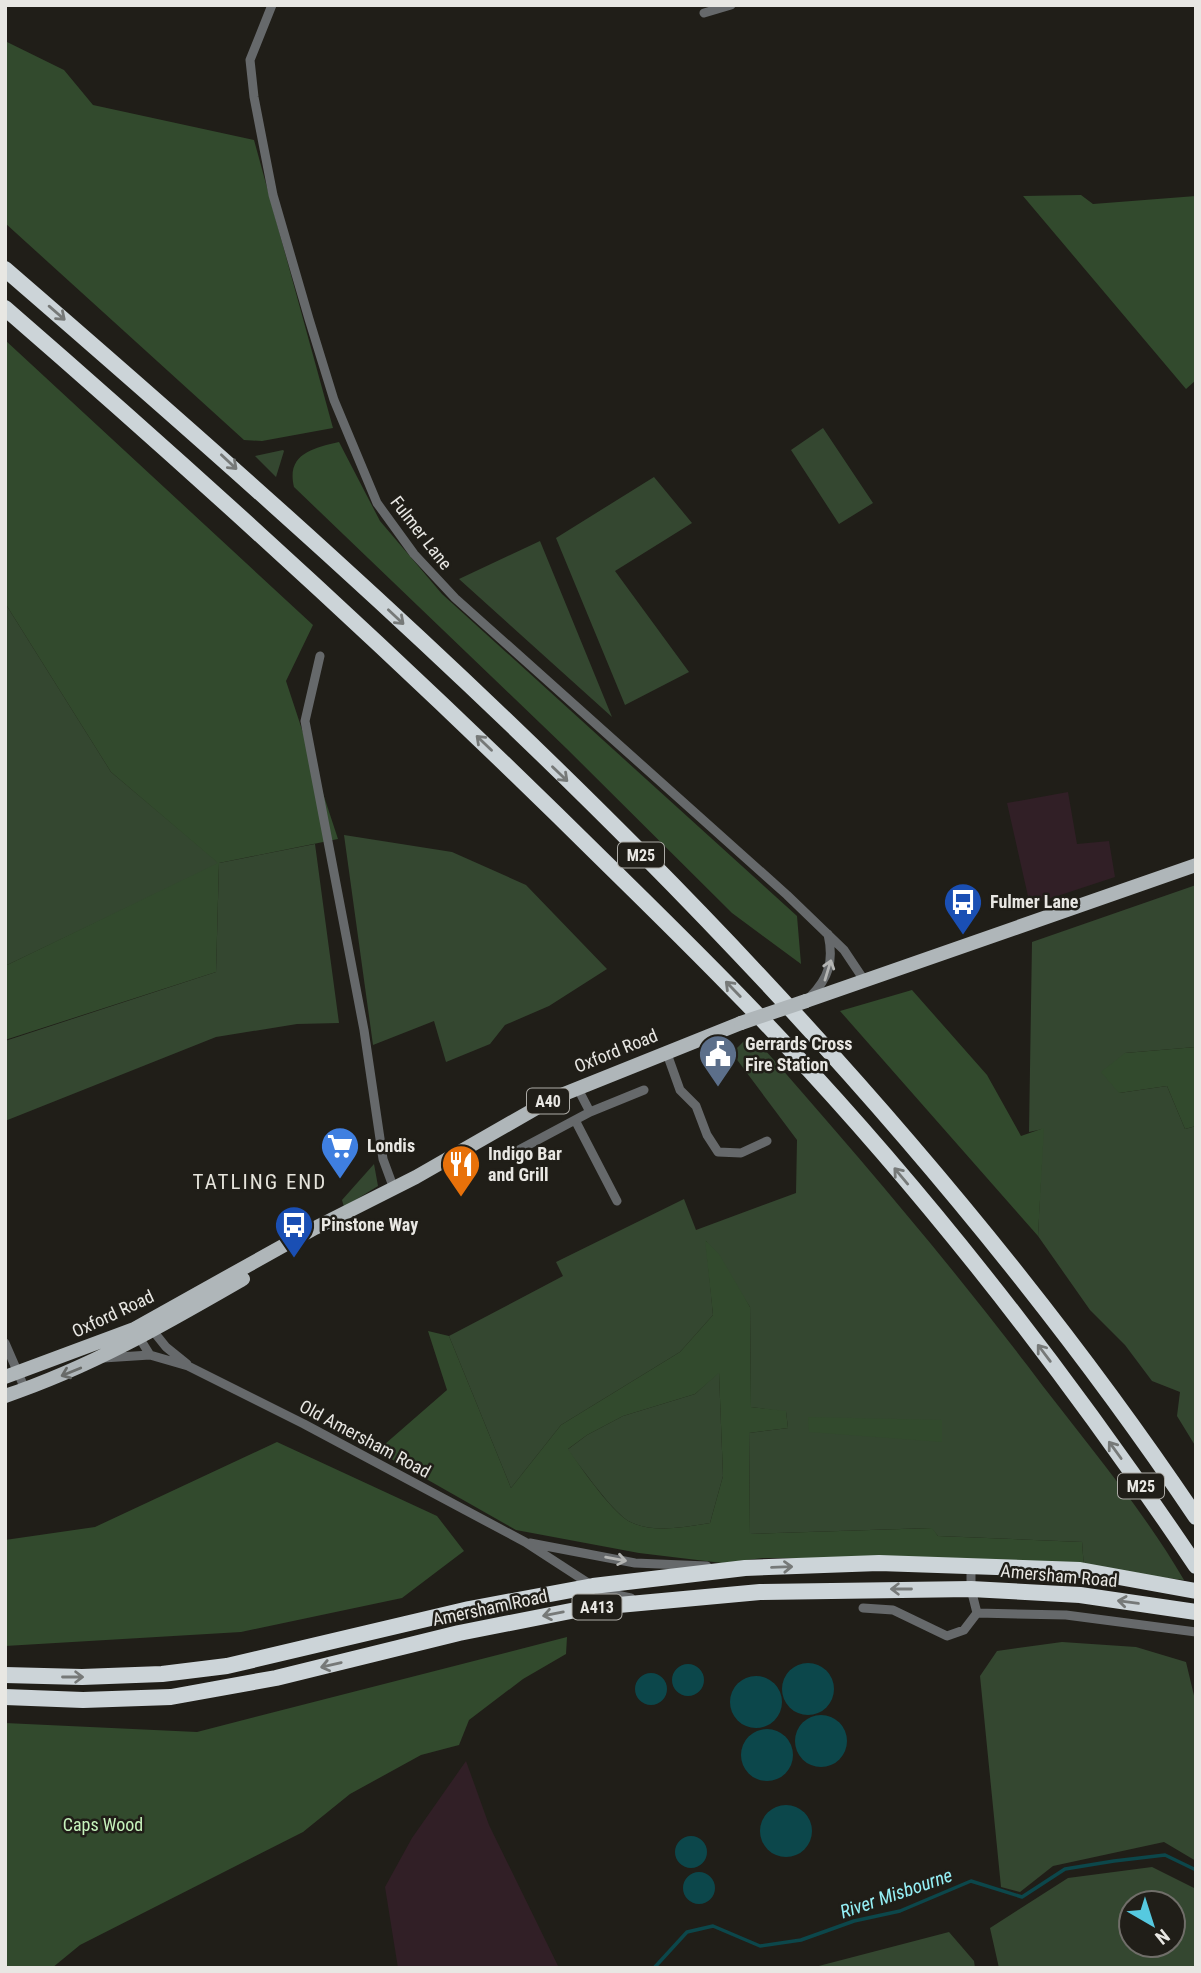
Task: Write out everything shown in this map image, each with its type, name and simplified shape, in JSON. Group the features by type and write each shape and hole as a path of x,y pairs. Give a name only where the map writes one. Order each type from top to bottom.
{"highway":[{"name":"M25","path":"5,269 217,452 457,674 641,854 809,1029 912,1144 1013,1267 1077,1350 1196,1517"},
{"name":"M25","path":"5,308 189,468 430,691 779,1037 882,1153 991,1284 1092,1418 1196,1566"},
{"name":"A413","path":"5,1675 82,1677 162,1674 227,1666 469,1609 593,1586 745,1568 879,1563 1080,1570 1196,1591"},
{"name":"Amersham Road","path":"5,1697 83,1700 171,1697 276,1678 459,1633 573,1610 654,1601 810,1591 971,1589 1080,1595 1196,1612"}],"main road":[{"name":"Oxford Road","path":"12,1375 144,1330 315,1228 367,1204 577,1087 741,1023 1196,865"},
{"name":"A40","path":"5,1396 102,1358 144,1330"}],"street":[{"name":"Fulmer Lane","path":"272,5 250,60 265,164 334,400 377,503 414,554 456,598 827,933 844,950 864,980"},
{"path":"704,13 731,5"},
{"path":"320,656 305,721 365,1030 383,1159 394,1189"},
{"path":"806,1000 824,982 828,972 831,960 827,933"},
{"path":"666,1051 680,1090 696,1106 707,1135 718,1152 741,1153 767,1141"},
{"path":"577,1087 590,1112"},
{"path":"515,1152 590,1112 643,1090"},
{"path":"575,1120 617,1201"},
{"path":"144,1330 150,1355"},
{"name":"Old Amersham Road","path":"144,1330 188,1366"},
{"path":"5,1343 12,1375 25,1389"},
{"name":"Old Amersham Road","path":"102,1358 150,1355 188,1366 304,1424 525,1542 593,1586 618,1597 654,1601"},
{"name":"Old Amersham Road","path":"525,1542 635,1563 745,1568"},
{"path":"971,1565 971,1589 978,1613"},
{"path":"863,1608 892,1611 919,1620 947,1636 964,1630 978,1613"},
{"path":"978,1613 1066,1615 1196,1632"}],"shaded area":[{"path":"1068,792 1077,844 1109,841 1115,877 1030,905 1007,803"},
{"path":"466,1761 489,1825 559,1968 398,1968 385,1887 412,1838"}],"green space":[{"path":"5,41 64,70 93,105 254,140 333,428 262,441 244,440 5,223"},
{"path":"1081,195 1093,204 1196,196 1196,380 1186,389 1023,196"},
{"path":"5,340 313,625 286,681 338,839 219,863 216,972 5,1040 5,966 218,863 111,772 5,603"},
{"path":"823,428 873,503 839,524 791,450"},
{"path":"339,442 380,521 442,594 797,916 801,964 732,913 566,748 294,487 294,467 304,454"},
{"path":"283,450 276,477 255,456"},
{"path":"654,477 692,523 615,571 689,672 625,705 556,538"},
{"path":"540,541 612,717 459,579"},
{"path":"5,603 111,772 219,863 315,844 339,1023 297,1024 216,1037 5,1121 5,1041 216,972 219,864 5,966"},
{"path":"344,835 452,852 526,885 607,969 549,1006 505,1025 490,1044 446,1062 434,1021 373,1045"},
{"path":"1196,885 1196,1047 1125,1053 1119,1093 1167,1086 1185,1129 1196,1126 1196,1447 1177,1416 1180,1392 1152,1381 1125,1345 1090,1310 1038,1236 1043,1129 1029,1132 1032,942"},
{"path":"912,990 987,1075 1021,1136 1044,1128 1038,1236 840,1011"},
{"path":"751,1034 961,1280 1129,1497 1184,1580 1084,1568 1082,1542 938,1536 931,1528 750,1534 749,1433 788,1428 786,1412 751,1407 750,1307 706,1241 713,1315 680,1352 561,1425 511,1488 449,1336 563,1276 556,1262 684,1199 696,1230 796,1193 797,1140 732,1053"},
{"path":"1196,1047 1196,1126 1185,1129 1167,1086 1119,1093 1101,1072 1125,1053"},
{"path":"374,1164 378,1186 344,1207 342,1200"},
{"path":"705,1240 719,1254 750,1307 751,1407 786,1411 788,1428 749,1433 750,1534 932,1528 938,1536 1082,1542 1084,1568 954,1558 763,1558 722,1563 639,1553 516,1530 377,1451 447,1390 428,1331 449,1336 511,1488 561,1425 680,1352 713,1315","holes":["719,1373 723,1476 710,1523 666,1528 643,1527 624,1518 617,1511 568,1449 587,1435 623,1416 695,1394"]},
{"path":"719,1372 723,1476 710,1523 678,1528 654,1528 643,1527 624,1518 601,1494 567,1450 587,1435 623,1416 695,1394"},
{"path":"808,1417 942,1420 942,1442 809,1432"},
{"path":"277,1442 437,1516 464,1551 402,1598 241,1632 5,1646 5,1540 95,1527"},
{"name":"Caps Wood","path":"567,1637 566,1654 523,1679 469,1720 459,1745 421,1755 350,1794 303,1832 80,1945 52,1968 5,1968 5,1723 197,1732"},
{"path":"1062,1642 1136,1647 1186,1662 1196,1704 1196,1861 1164,1842 1053,1866 1020,1892 1001,1887 980,1676 997,1651"},
{"path":"1152,1867 1196,1889 1196,1968 999,1968 990,1928 1068,1878"},
{"path":"949,1932 974,1961 975,1968 811,1968"}],"water":[{"path":"808,1663 818,1665 826,1671 832,1679 832,1699 826,1707 818,1713 808,1715 798,1713 790,1707 784,1699 782,1689 784,1679 790,1671 798,1665"},
{"path":"688,1664 699,1669 704,1680 699,1691 688,1696 677,1691 672,1680 677,1669"},
{"path":"651,1673 662,1678 667,1689 662,1700 651,1705 640,1700 635,1689 640,1678"},
{"path":"756,1676 766,1678 774,1684 780,1692 780,1712 774,1720 766,1726 756,1728 746,1726 738,1720 732,1712 730,1702 732,1692 738,1684 746,1678"},
{"path":"821,1715 831,1717 839,1723 845,1731 845,1751 839,1759 831,1765 821,1767 811,1765 803,1759 797,1751 795,1741 797,1731 803,1723 811,1717"},
{"path":"767,1729 777,1731 785,1737 791,1745 791,1765 785,1773 777,1779 767,1781 757,1779 749,1773 743,1765 741,1755 743,1745 749,1737 757,1731"},
{"path":"786,1805 796,1807 804,1813 810,1821 810,1841 804,1849 796,1855 786,1857 776,1855 768,1849 762,1841 760,1831 762,1821 768,1813 776,1807"},
{"path":"691,1836 702,1841 707,1852 702,1863 691,1868 680,1863 675,1852 680,1841"},
{"path":"699,1872 710,1877 715,1888 710,1899 699,1904 688,1899 683,1888 688,1877"}],"waterway":[{"name":"River Misbourne","path":"654,1968 687,1932 713,1926 760,1946 801,1940 854,1921 900,1911 971,1881 1022,1897 1065,1869 1114,1861 1165,1855 1196,1870"}],"place":[{"name":"Fulmer Lane","path":"963,936"},
{"name":"Gerrards Cross Fire Station","path":"718,1088"},
{"name":"Londis","path":"340,1180"},
{"name":"Indigo Bar and Grill","path":"461,1198"},
{"name":"Pinstone Way","path":"294,1259"}],"district":[{"name":"TATLING END","path":"260,1182"}]}
